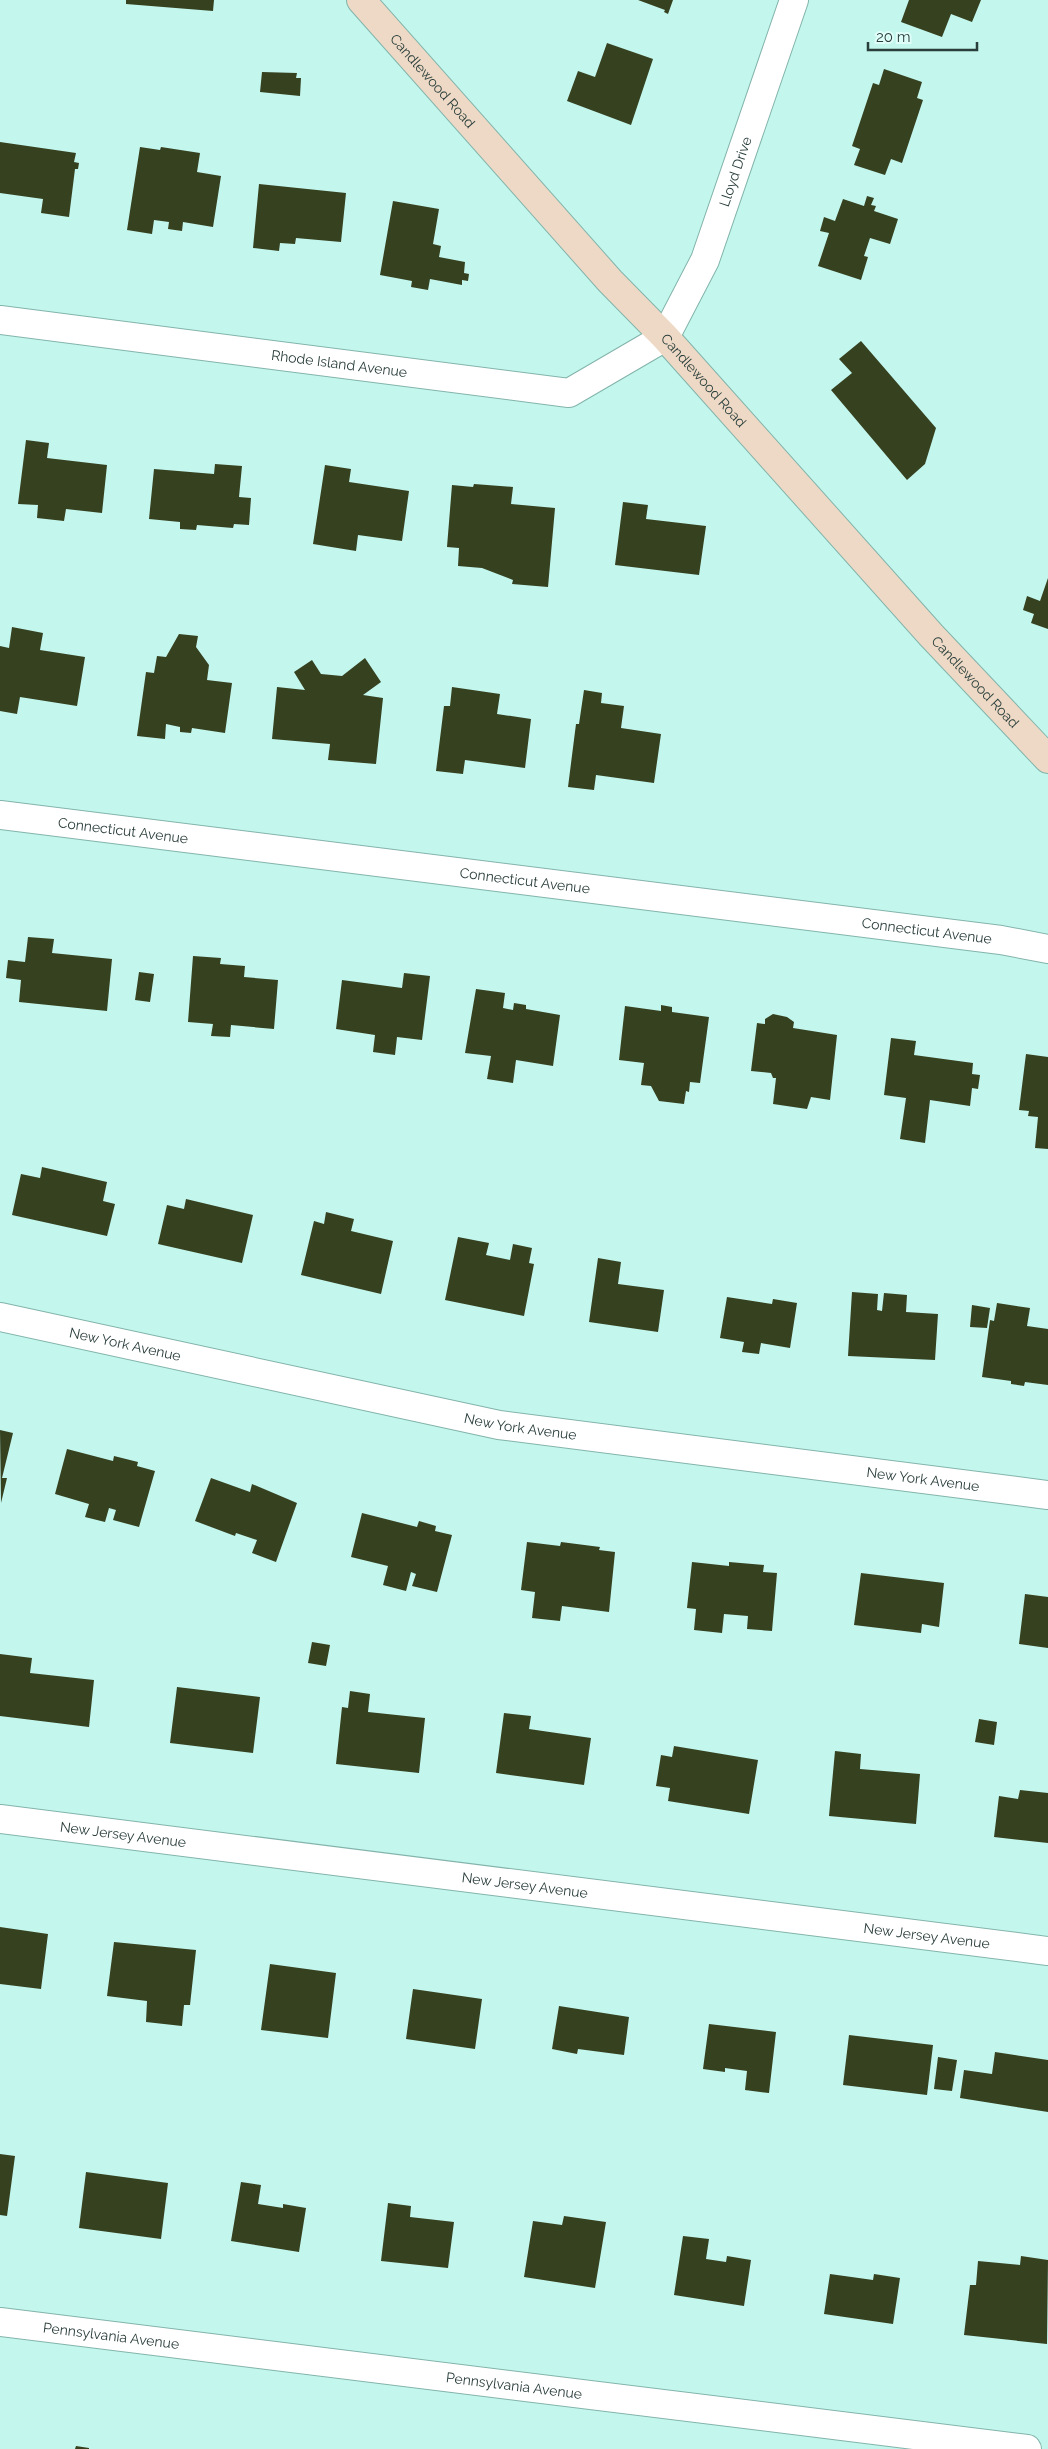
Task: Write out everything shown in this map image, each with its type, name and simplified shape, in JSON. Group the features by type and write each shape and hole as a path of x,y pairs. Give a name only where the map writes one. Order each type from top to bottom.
{"street":[{"name":"Candlewood Road","path":"361,0 610,281 665,337 931,635 1048,759"},
{"name":"Lloyd Drive","path":"665,337 705,260 794,0"},
{"name":"Rhode Island Avenue","path":"0,320 569,393 665,337"},
{"name":"Connecticut Avenue","path":"0,815 1001,940 1048,949"},
{"name":"New York Avenue","path":"0,1317 499,1425 1048,1495"},
{"name":"New Jersey Avenue","path":"0,1819 1048,1951"},
{"name":"Pennsylvania Avenue","path":"0,2322 1027,2449"}],"building":[{"path":"126,0 214,0 213,11 126,4"},
{"path":"638,0 673,0 668,14 664,12 665,10"},
{"path":"909,0 981,0 972,22 951,14 942,37 901,22"},
{"path":"607,43 653,59 631,125 567,101 578,71 595,77"},
{"path":"884,69 922,82 917,98 923,100 902,163 891,159 885,175 854,165 860,149 852,146 873,83 879,85"},
{"path":"262,72 297,73 296,78 301,78 300,96 260,92"},
{"path":"0,142 76,153 74,162 79,163 78,169 75,169 69,217 41,213 43,199 0,193"},
{"path":"140,147 160,150 161,147 200,153 197,172 221,176 213,227 183,222 182,231 168,229 169,222 154,220 152,234 127,230"},
{"path":"259,184 346,193 341,242 296,238 295,244 280,243 279,251 253,248"},
{"path":"867,196 874,198 871,205 876,206 874,211 898,219 890,244 870,238 864,256 868,257 861,280 818,266 829,233 820,231 824,217 835,221 843,199 864,206"},
{"path":"393,201 439,209 433,244 441,246 439,257 465,262 464,273 469,274 468,281 462,280 462,285 430,279 428,290 411,287 412,281 380,275"},
{"path":"861,341 936,428 925,464 907,480 831,390 852,373 839,359"},
{"path":"26,440 49,443 47,458 107,465 102,513 66,509 64,521 37,518 38,505 18,504"},
{"path":"215,464 242,466 239,497 251,498 249,525 234,524 233,528 197,525 196,530 180,529 180,522 149,519 154,469 214,474"},
{"path":"325,465 351,469 349,482 409,491 402,541 358,535 356,551 313,544"},
{"path":"474,484 513,487 511,504 555,508 548,587 512,584 513,580 482,568 458,566 459,548 447,547 452,485 473,487"},
{"path":"623,502 648,505 646,519 706,526 699,575 615,565"},
{"path":"1048,578 1048,629 1031,623 1034,614 1023,610 1027,596 1040,601"},
{"path":"12,627 43,633 40,650 85,657 77,706 20,697 17,714 0,711 0,646 9,648"},
{"path":"179,634 198,636 196,647 209,665 207,680 232,683 225,733 192,728 191,733 180,732 180,727 166,724 165,739 137,736 146,672 154,673 157,656 166,657"},
{"path":"365,658 381,682 363,695 383,698 376,764 328,760 330,744 272,739 277,687 305,690 294,672 312,660 321,674 342,676"},
{"path":"452,687 500,694 497,714 531,719 525,768 465,760 463,774 436,771 444,706 450,706"},
{"path":"584,690 602,693 601,703 624,706 621,728 661,734 654,783 596,775 594,790 568,787 576,724 579,724"},
{"path":"28,937 54,939 52,953 112,959 107,1011 19,1002 21,980 6,978 8,960 25,962"},
{"path":"193,956 221,958 220,964 245,966 244,977 278,980 274,1029 231,1025 230,1037 211,1036 213,1024 188,1022"},
{"path":"139,972 154,974 150,1002 135,1000"},
{"path":"404,973 430,976 422,1040 397,1037 395,1055 373,1052 375,1035 336,1029 342,980 402,988"},
{"path":"476,989 505,993 503,1008 513,1010 514,1003 526,1005 526,1009 560,1015 553,1066 516,1060 513,1083 487,1079 491,1056 465,1053"},
{"path":"661,1005 672,1007 672,1012 709,1017 700,1083 690,1082 689,1092 686,1091 684,1104 659,1101 651,1086 641,1085 644,1063 619,1060 625,1006 661,1011"},
{"path":"773,1014 787,1017 794,1022 793,1028 837,1035 830,1100 811,1097 807,1109 773,1104 776,1078 773,1078 771,1073 751,1071 757,1023 765,1024 765,1019"},
{"path":"891,1038 916,1041 914,1055 973,1063 972,1074 980,1075 978,1089 972,1088 970,1106 930,1100 925,1143 900,1139 906,1098 884,1095"},
{"path":"1026,1054 1048,1057 1048,1149 1035,1148 1038,1117 1028,1116 1029,1111 1019,1110"},
{"path":"42,1167 107,1182 103,1201 115,1204 107,1236 12,1215 21,1174 40,1178"},
{"path":"186,1199 253,1215 242,1263 158,1244 167,1205 184,1209"},
{"path":"326,1212 354,1219 351,1231 393,1241 381,1294 301,1275 314,1221 324,1224"},
{"path":"458,1237 489,1243 486,1255 510,1260 513,1244 532,1248 529,1263 534,1264 524,1316 445,1300"},
{"path":"598,1258 621,1262 618,1284 664,1290 658,1332 589,1322"},
{"path":"852,1292 878,1294 877,1310 882,1311 884,1293 907,1295 906,1312 938,1314 935,1360 848,1356"},
{"path":"727,1297 772,1304 773,1299 797,1303 790,1348 761,1343 759,1354 742,1352 744,1342 720,1338"},
{"path":"997,1303 1030,1308 1027,1326 1048,1329 1048,1385 1025,1382 1024,1386 1011,1384 1011,1381 982,1377 990,1320 994,1321"},
{"path":"972,1305 990,1308 987,1328 970,1327"},
{"path":"0,1430 13,1433 2,1478 7,1478 1,1503"},
{"path":"67,1449 113,1461 114,1456 138,1462 137,1466 155,1471 139,1527 113,1520 116,1510 109,1508 105,1522 85,1517 89,1504 55,1494"},
{"path":"211,1478 250,1492 252,1484 297,1503 276,1562 252,1553 257,1540 236,1533 235,1536 195,1521"},
{"path":"362,1513 417,1527 419,1521 436,1526 435,1531 452,1535 437,1592 412,1586 416,1574 411,1572 406,1591 383,1585 388,1566 351,1557"},
{"path":"527,1542 560,1546 561,1542 600,1547 599,1550 615,1552 609,1612 562,1606 560,1621 532,1618 535,1592 521,1590"},
{"path":"692,1562 729,1566 729,1562 764,1565 763,1572 777,1573 772,1631 747,1629 748,1616 724,1614 722,1633 694,1630 696,1609 687,1608"},
{"path":"861,1573 944,1583 939,1627 922,1624 921,1633 854,1625"},
{"path":"1025,1594 1048,1597 1048,1648 1019,1644"},
{"path":"312,1642 330,1645 326,1666 308,1663"},
{"path":"0,1654 32,1658 30,1673 94,1680 89,1727 0,1716"},
{"path":"177,1687 260,1697 253,1753 170,1743"},
{"path":"350,1691 370,1694 368,1712 425,1718 419,1773 336,1764 342,1707 348,1708"},
{"path":"504,1713 531,1716 529,1729 591,1738 584,1785 496,1773"},
{"path":"979,1719 997,1722 994,1745 975,1742"},
{"path":"674,1746 758,1760 749,1814 668,1801 670,1788 656,1786 661,1755 672,1757"},
{"path":"835,1751 861,1754 860,1769 920,1774 916,1824 829,1816"},
{"path":"1020,1790 1048,1793 1048,1843 994,1837 999,1796 1018,1799"},
{"path":"0,1927 48,1934 41,1989 0,1984"},
{"path":"114,1942 196,1950 190,2005 184,2005 182,2026 146,2022 147,2001 107,1996"},
{"path":"270,1964 336,1973 328,2038 261,2030"},
{"path":"413,1989 482,1999 475,2049 406,2039"},
{"path":"559,2006 629,2017 624,2055 578,2049 577,2054 552,2049"},
{"path":"709,2024 776,2032 769,2093 745,2090 747,2071 725,2068 725,2072 703,2069"},
{"path":"849,2035 933,2045 927,2095 843,2085"},
{"path":"995,2052 1048,2060 1048,2112 960,2098 964,2070 992,2074"},
{"path":"938,2057 957,2060 952,2091 934,2089"},
{"path":"0,2154 15,2156 7,2216 0,2215"},
{"path":"86,2172 168,2183 161,2239 79,2228"},
{"path":"241,2182 261,2185 258,2204 283,2208 283,2204 306,2208 299,2252 231,2241"},
{"path":"388,2203 411,2206 410,2217 454,2222 448,2268 381,2261"},
{"path":"564,2216 606,2222 595,2288 524,2277 533,2221 562,2225"},
{"path":"683,2236 709,2239 706,2259 726,2262 727,2256 751,2260 744,2306 674,2295"},
{"path":"1021,2256 1048,2260 1047,2344 964,2335 970,2285 976,2285 978,2261 1020,2265"},
{"path":"830,2274 873,2280 874,2274 900,2278 893,2324 824,2314"},
{"path":"76,2446 89,2448 89,2449 75,2449"}]}
